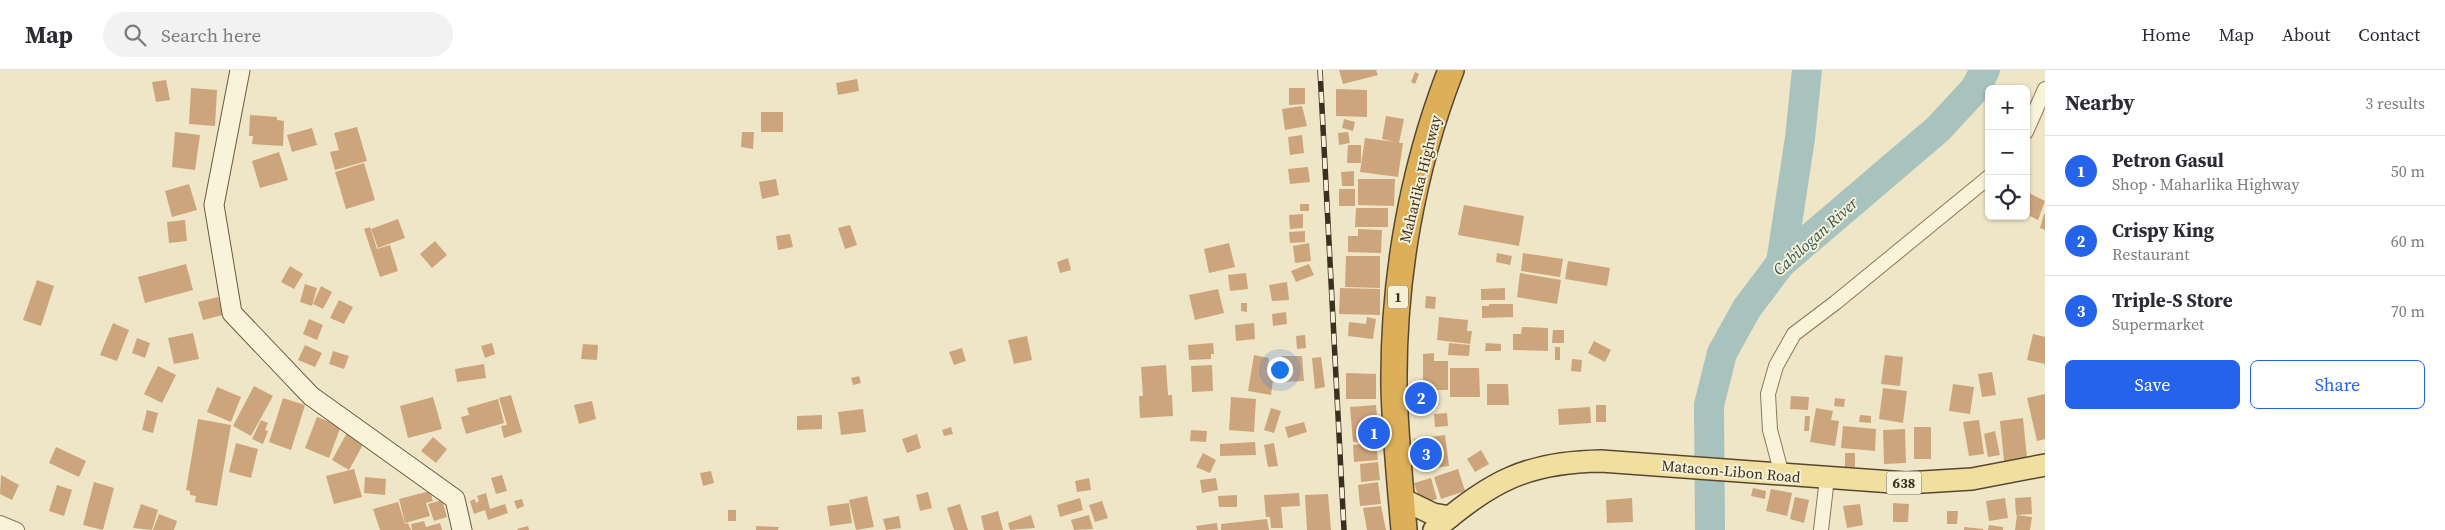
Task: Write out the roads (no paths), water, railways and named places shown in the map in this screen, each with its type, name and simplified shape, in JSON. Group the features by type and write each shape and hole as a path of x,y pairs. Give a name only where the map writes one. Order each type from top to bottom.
{"highway":[{"name":"Maharlika Highway","path":"1404,530 1394,387 1399,280 1414,193 1451,70"}],"main road":[{"name":"Matacon-Libon Road","path":"1442,523 1502,481 1533,468 1562,462 1634,463 1906,483 1946,482 2045,465"},
{"path":"1402,499 1433,514 1442,523"}],"street":[{"path":"240,70 214,205 232,313 311,396 455,499 462,530"},
{"path":"2027,130 2045,90"},
{"path":"1772,474 1768,394 1776,366 1794,334 1879,268 1985,180"},
{"path":"1821,530 1827,478"},
{"path":"0,523 17,530"}],"waterway":[{"path":"1781,263 1800,138 1807,70"},
{"name":"Cabilogan River","path":"1710,530 1709,405 1722,353 1747,308 1781,263 1938,129 1975,89 1985,70"}],"railway":[{"path":"1320,70 1344,530"}],"place":[{"name":"Crispy King","path":"1421,398"},
{"name":"Petron Gasul","path":"1374,433"},
{"name":"Triple-S Store","path":"1426,454"}]}
